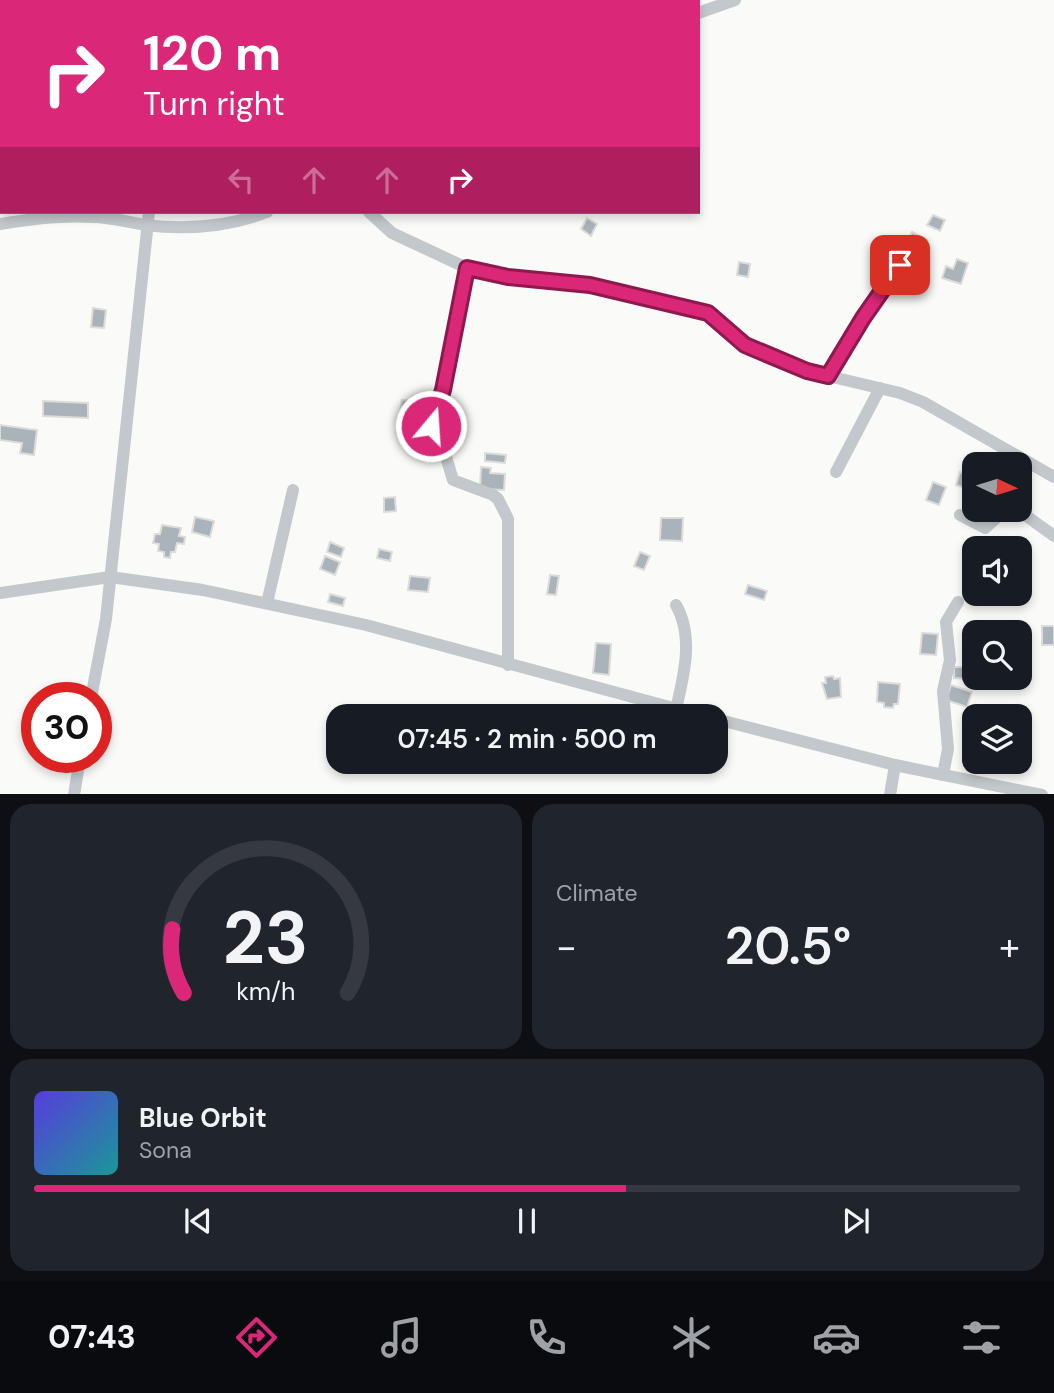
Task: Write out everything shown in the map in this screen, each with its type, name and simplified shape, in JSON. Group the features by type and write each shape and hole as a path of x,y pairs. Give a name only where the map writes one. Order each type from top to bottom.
{"street":[{"path":"700,12 735,0"},
{"path":"0,224 46,217 90,216 149,218 219,225 260,214"},
{"path":"371,214 392,233 467,268 508,277 590,285 708,313 745,345 807,371 880,388 923,402 1054,477"},
{"path":"94,682 106,619 149,218"},
{"path":"828,376 863,318 900,265"},
{"path":"467,268 443,390 431,426 443,447 453,480 493,495 498,499 508,519 508,665"},
{"path":"836,472 880,388"},
{"path":"267,603 293,490"},
{"path":"960,515 985,528 1004,510 1014,511 1054,536"},
{"path":"0,593 110,577 203,590 366,625 657,704"},
{"path":"943,775 948,749 943,691 950,660 946,622 958,602"},
{"path":"676,605 684,628 686,648 684,677 677,704"},
{"path":"728,722 895,765 1042,794"},
{"path":"890,794 895,765"},
{"path":"74,794 78,773"}],"building":[{"path":"933,215 945,220 940,231 927,225"},
{"path":"587,218 597,224 591,236 581,229"},
{"path":"912,232 927,240 920,254 915,251 913,256 906,253 908,249 904,247"},
{"path":"957,259 968,263 961,284 942,278 946,266 953,269"},
{"path":"739,262 750,264 748,277 737,275"},
{"path":"93,308 106,310 104,328 91,327"},
{"path":"402,400 412,401 409,419 399,418"},
{"path":"43,401 88,403 88,418 43,416"},
{"path":"418,406 430,407 428,428 415,427"},
{"path":"445,412 460,414 457,434 441,432 442,427 437,426 439,417 444,417"},
{"path":"0,425 37,430 34,455 20,453 22,443 0,440"},
{"path":"485,453 506,455 505,463 485,461"},
{"path":"481,467 491,468 490,473 505,474 504,490 480,489"},
{"path":"960,472 962,473 962,487 956,485"},
{"path":"933,482 946,487 939,505 926,500"},
{"path":"395,497 396,511 384,512 384,498"},
{"path":"195,517 214,521 210,537 192,532"},
{"path":"661,518 683,518 682,541 660,540"},
{"path":"162,525 181,528 179,536 185,537 184,544 177,543 170,558 164,557 164,552 158,551 159,544 153,543 155,534 160,534"},
{"path":"330,542 344,548 341,557 327,552"},
{"path":"379,549 392,552 390,561 377,558"},
{"path":"640,552 650,556 644,570 634,566"},
{"path":"325,556 340,562 335,575 320,569"},
{"path":"550,575 559,576 556,595 547,594"},
{"path":"410,576 430,578 428,592 408,590"},
{"path":"748,585 767,591 764,600 745,594"},
{"path":"330,594 345,598 343,606 328,602"},
{"path":"1042,626 1054,626 1054,645 1042,645"},
{"path":"922,633 938,634 936,655 920,654"},
{"path":"596,643 611,644 609,675 593,673"},
{"path":"954,667 962,667 962,678 954,678"},
{"path":"833,676 834,679 840,678 841,697 827,699 822,683 826,683 825,677"},
{"path":"878,682 900,684 898,704 894,704 893,708 884,707 884,703 877,702"},
{"path":"951,685 972,692 968,704 962,705 946,700"}],"route":[{"path":"431,426 443,390 467,268 508,277 590,285 708,313 745,345 807,371 828,376 863,318 900,265"}]}
